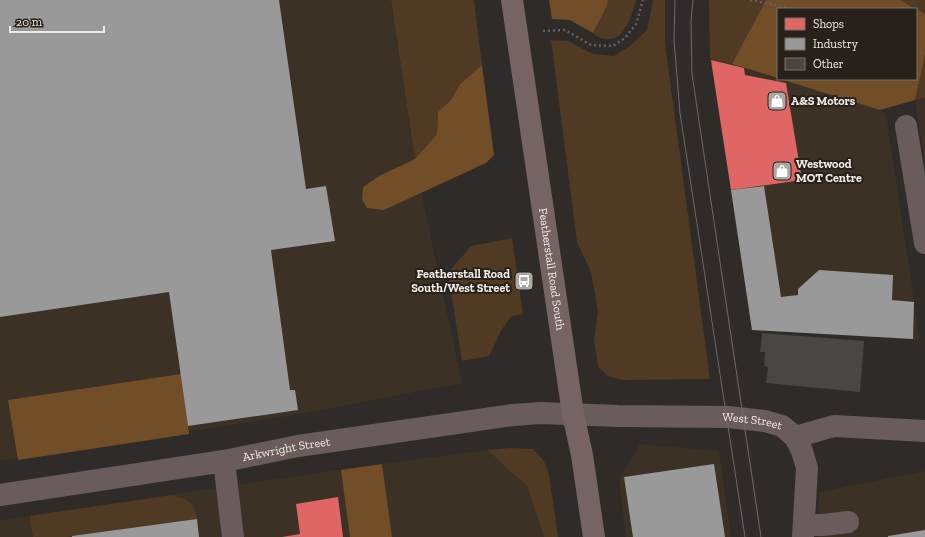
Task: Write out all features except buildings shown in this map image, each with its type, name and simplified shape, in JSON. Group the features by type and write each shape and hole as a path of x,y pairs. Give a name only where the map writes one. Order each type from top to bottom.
{"main road":[{"name":"Featherstall Road South","path":"512,0 573,414 582,455 594,537"}],"street":[{"path":"906,126 925,243"},
{"name":"Arkwright Street","path":"0,495 224,461 298,446 513,415 541,413 573,414"},
{"name":"West Street","path":"573,414 743,418 765,421 782,426 795,437 834,426 925,431"},
{"path":"795,437 802,451 807,468 804,531 823,525 848,522"},
{"path":"224,461 233,537"}],"path":[{"path":"543,31 565,30 591,45 613,46 625,38 636,24 643,0"},
{"path":"750,0 791,8"}],"shaded area":[{"path":"0,0 391,0 417,172 462,383 301,414 0,461"},
{"path":"391,0 474,0 482,65 460,84 450,102 438,112 437,134 415,159"},
{"path":"549,0 608,0 607,6 593,33 570,20 552,19"},
{"path":"608,0 636,0 626,28 616,38 609,39 600,38 593,33 607,6"},
{"path":"653,0 665,0 665,43 710,379 622,380 608,376 598,367 594,339 598,311 591,272 577,242 551,40 568,41 593,54 614,56 630,46 647,30"},
{"path":"709,0 766,0 732,64 710,59"},
{"path":"766,0 900,0 914,8 777,8 777,78 732,64"},
{"path":"900,0 925,0 925,14 917,10 917,8"},
{"path":"917,10 925,14 925,55 915,100 880,110 783,80 917,80"},
{"path":"925,55 925,98 915,100"},
{"path":"710,59 732,64 777,78 777,80 783,80 880,110 886,114 920,340 752,330"},
{"path":"482,65 494,155 486,163 384,210 367,208 362,199 363,187 379,176 415,159 437,134 438,112 451,100 460,84"},
{"path":"925,98 925,164 915,100"},
{"path":"512,238 523,314 512,316 502,329 489,356 462,361 448,273 471,246"},
{"path":"181,374 189,434 18,460 8,400"},
{"path":"640,444 719,451 731,537 626,537 619,480"},
{"path":"511,448 533,449 544,461 549,474 558,537 544,537 527,486 487,450"},
{"path":"487,450 527,486 544,537 0,537 0,520 323,472"},
{"path":"382,464 392,537 350,537 341,470"},
{"path":"925,471 925,537 818,537 819,492"},
{"path":"173,495 190,502 195,509 197,519 66,537 33,537 30,516"}],"tram line":[{"path":"675,0 674,40 680,113 745,537"},
{"path":"693,0 691,21 692,74 761,537"}],"place":[{"name":"A&S Motors","path":"777,101"},
{"name":"Westwood MOT Centre","path":"782,171"},
{"name":"Featherstall Road South/West Street","path":"524,281"}]}
